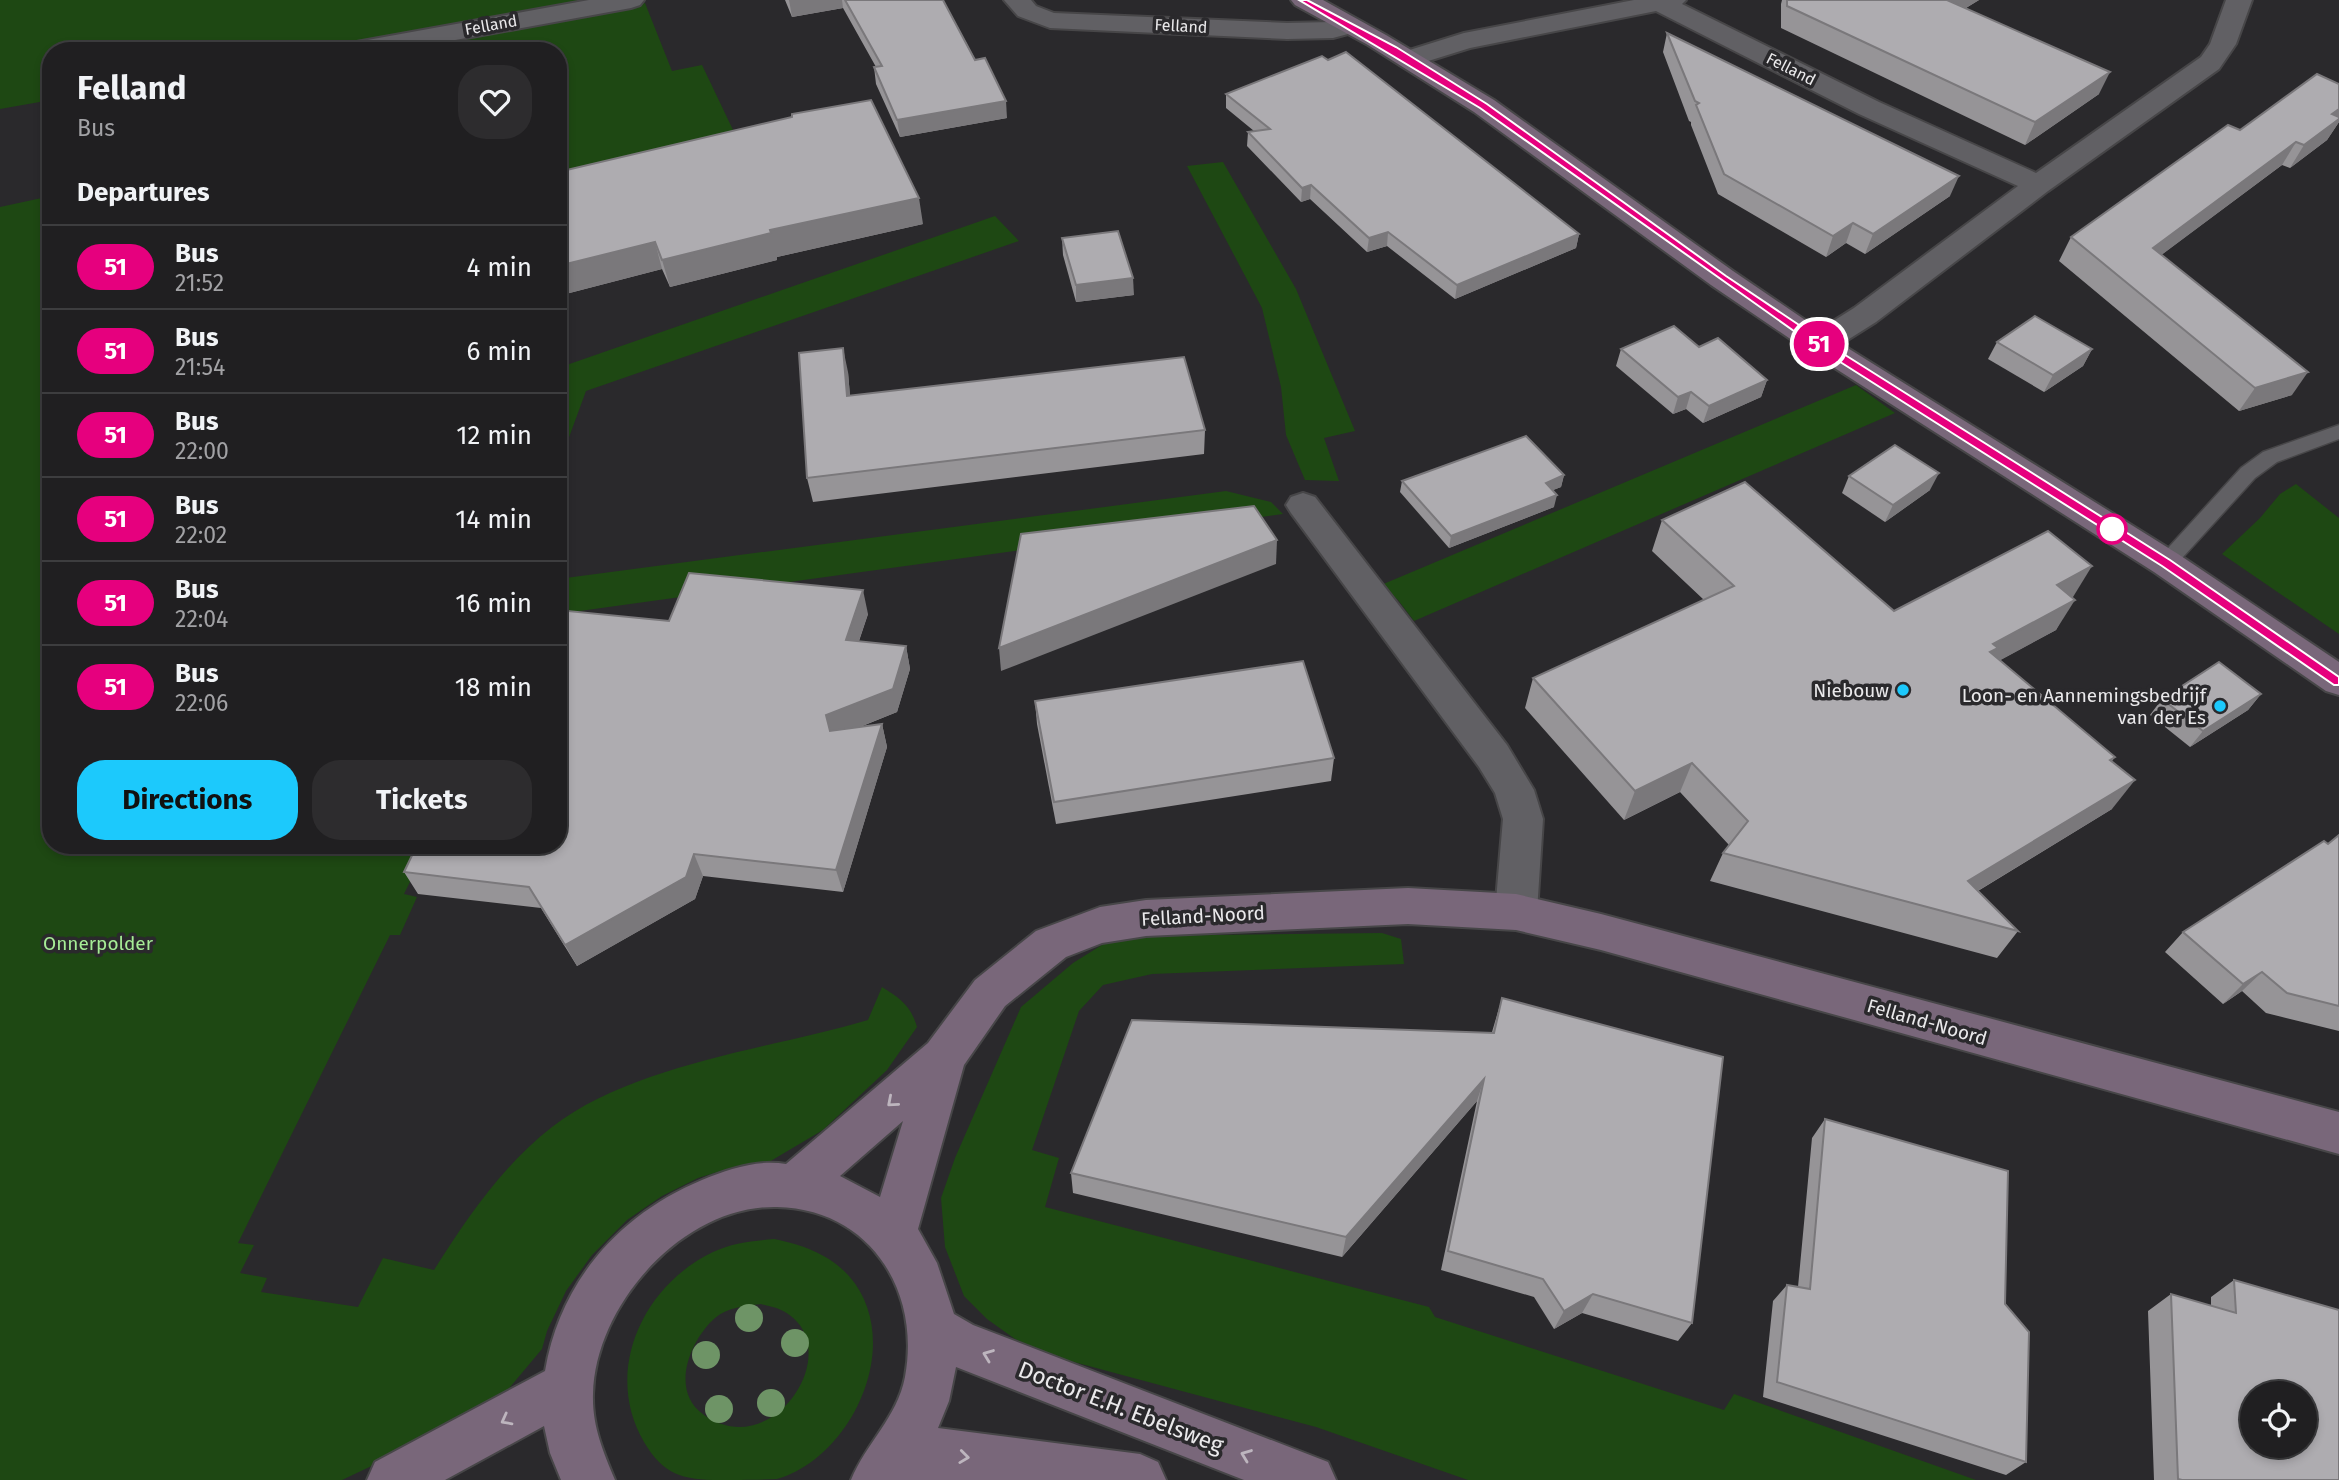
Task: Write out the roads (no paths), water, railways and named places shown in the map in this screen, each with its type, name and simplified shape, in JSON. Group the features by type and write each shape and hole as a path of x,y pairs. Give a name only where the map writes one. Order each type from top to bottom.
{"street":[{"name":"Felland","path":"400,42 631,0"},
{"name":"Felland","path":"1017,0 1027,11 1050,20 1287,31 1333,30 1350,26"},
{"path":"1304,0 1409,59 1517,129 1722,278 1819,344 2166,563 2339,681"},
{"path":"1819,344 1865,315 2038,185 2210,63 2223,44 2239,0"},
{"name":"Felland","path":"1409,59 1464,41 1667,1 1869,108 2038,185"},
{"path":"1303,505 1493,756 1514,790 1523,819 1516,912"},
{"name":"Felland-Noord","path":"796,1185 944,1057 990,993 1051,944 1100,925 1146,918 1359,907 1434,907 1516,912 1601,932 2339,1133"},
{"name":"Felland-Noord","path":"893,1233 944,1057"},
{"path":"589,1480 579,1465 569,1427 566,1387 575,1339 596,1293 626,1253 663,1222 706,1199 751,1187 796,1185 852,1203 893,1233 921,1277 934,1330 931,1373 919,1416 887,1469"},
{"name":"Doctor E.H. Ebelsweg","path":"934,1330 959,1344 1310,1480"},
{"path":"393,1480 566,1387"},
{"path":"887,1469 935,1454 1140,1480"}],"lane":[{"path":"2166,563 2248,474 2270,457 2339,432"}],"place":[{"name":"Niebouw","path":"1903,690"},
{"name":"Loon- en Aannemingsbedrijf van der Es","path":"2220,706"}],"park label":[{"name":"Onnerpolder","path":"98,943"}]}
